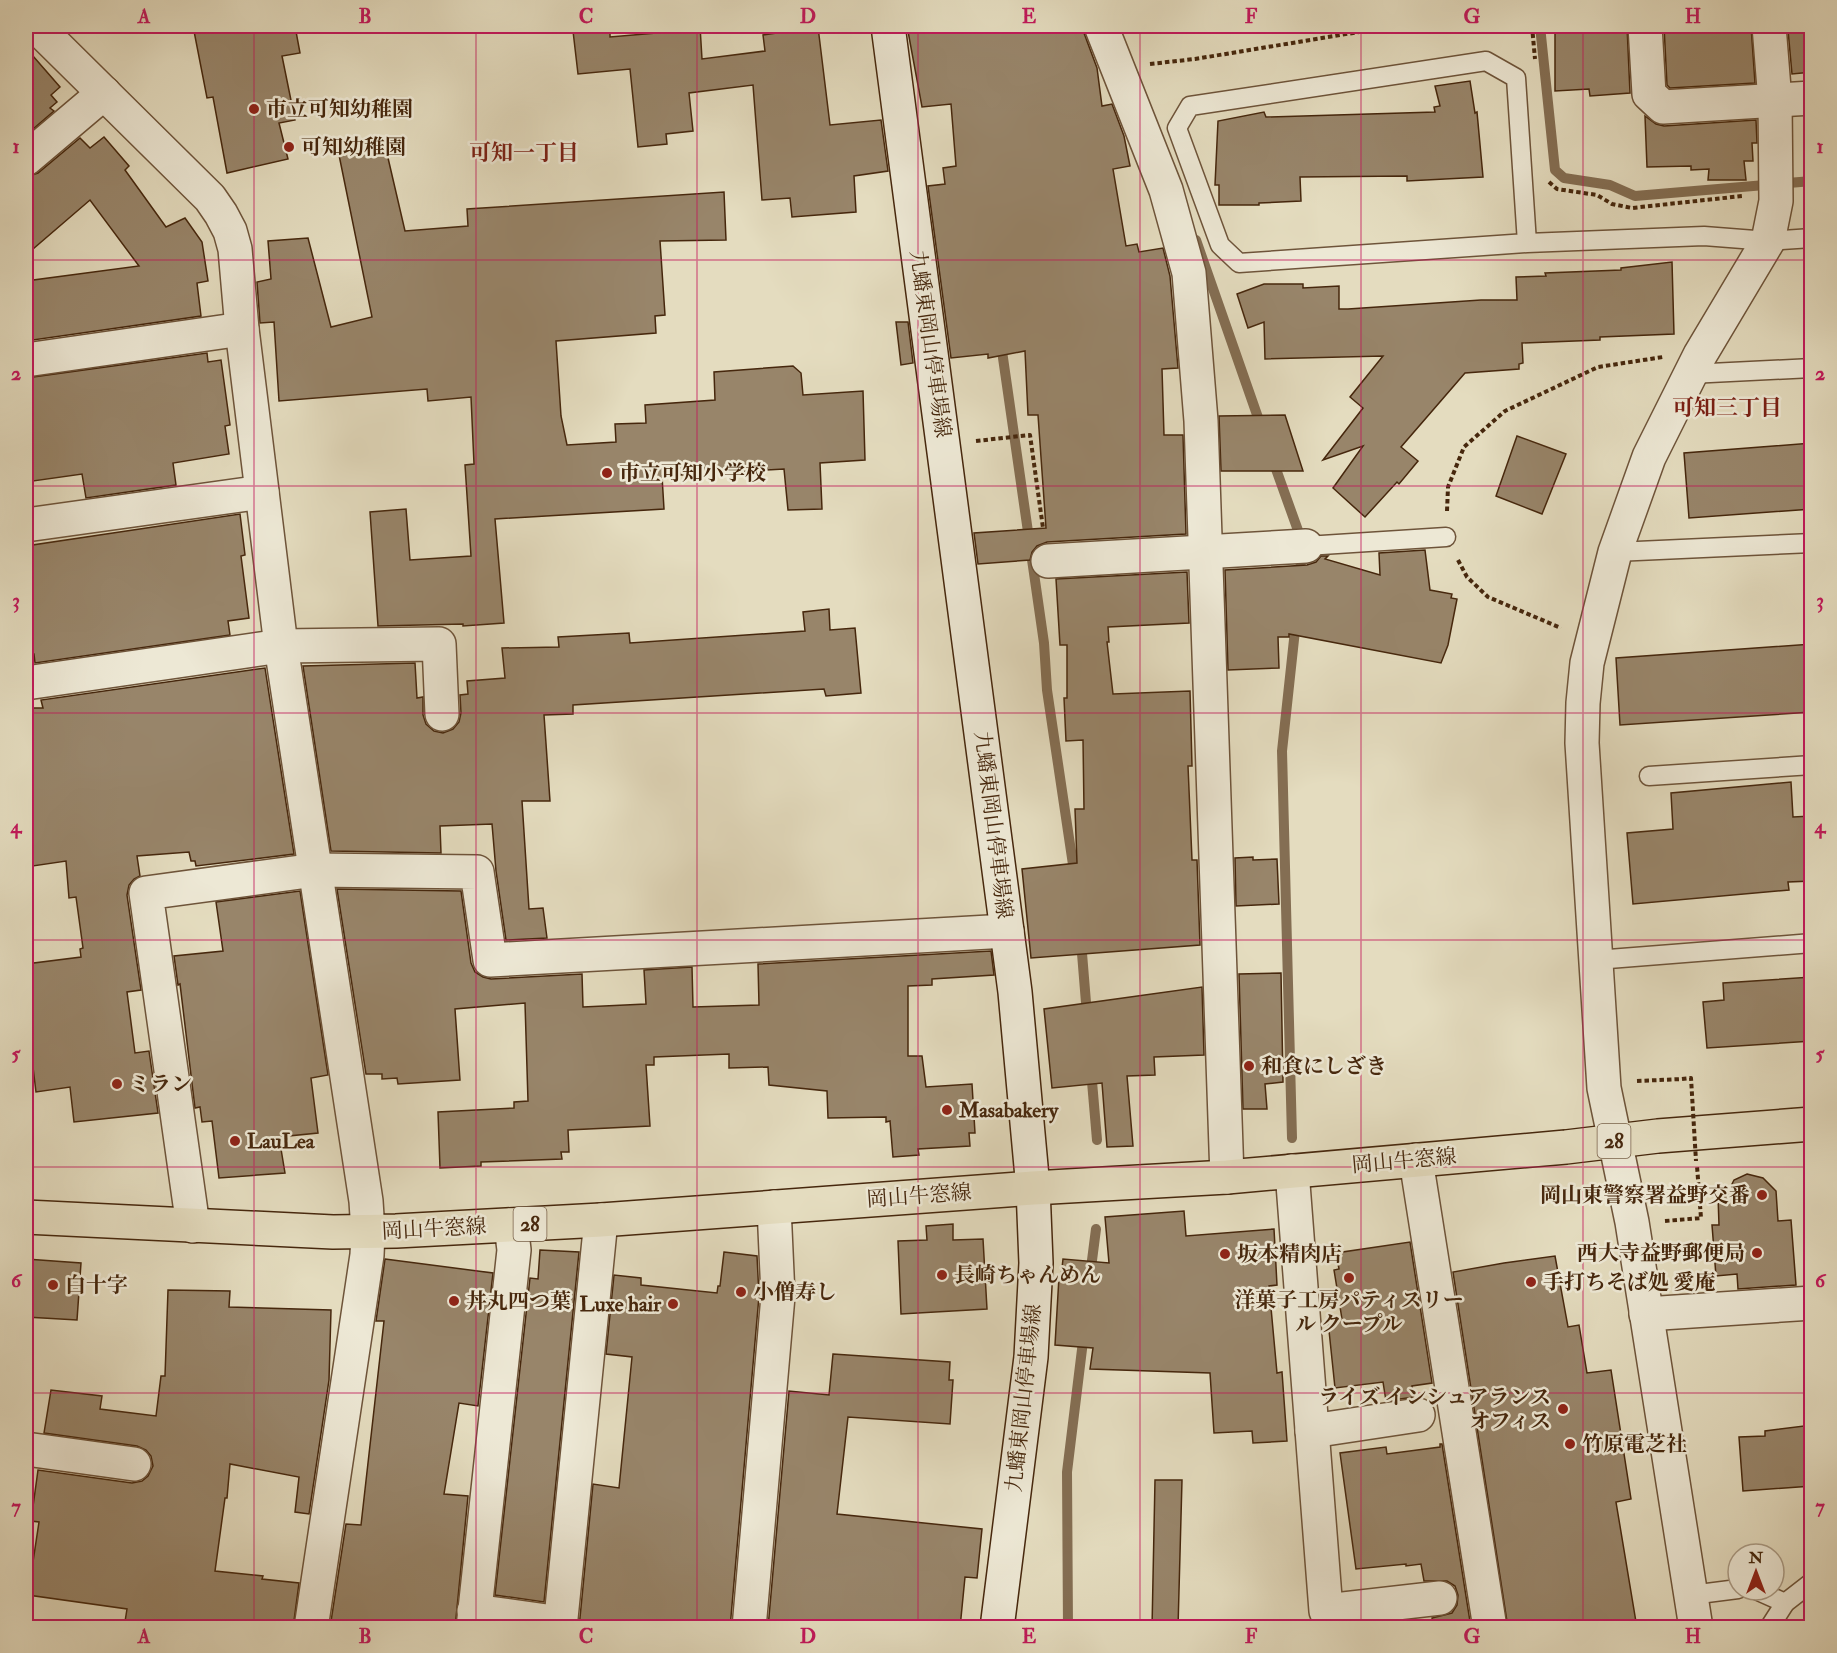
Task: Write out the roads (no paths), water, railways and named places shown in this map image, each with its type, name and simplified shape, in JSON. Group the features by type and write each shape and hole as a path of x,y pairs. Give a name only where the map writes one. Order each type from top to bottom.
{"main road":[{"name":"岡山牛窓線","path":"26,1217 368,1233 601,1220 1227,1176 1812,1124"}],"street":[{"path":"36,26 199,186 222,214 235,249 242,329 281,646 366,1201 368,1233 367,1255 310,1628"},
{"name":"九蟠東岡山停車場線","path":"888,26 1015,992 1033,1188 1036,1263 1031,1357 997,1628"},
{"path":"1101,26 1166,190 1189,273 1201,421 1227,1176"},
{"path":"1645,26 1649,94 1663,107 1812,98"},
{"path":"1696,1628 1632,1222 1604,1088 1582,743 1583,703 1587,663 1615,552 1649,457 1695,364 1768,241 1776,201 1776,185 1775,101 1768,26"},
{"path":"26,159 105,93"},
{"path":"26,360 242,329"},
{"path":"26,525 262,492"},
{"path":"1048,561 1302,547"},
{"path":"26,683 281,646 439,644 442,714"},
{"path":"193,1226 146,893 315,870 477,872 490,960 1007,931"},
{"path":"1416,1160 1490,1628"},
{"path":"1292,1171 1326,1611 1440,1598"},
{"path":"749,1628 778,1296 774,1207"},
{"path":"512,1225 514,1250 473,1619 560,1625 601,1220"},
{"path":"1646,1314 1812,1303"},
{"path":"1312,1431 1418,1415"},
{"path":"26,1449 134,1464"}],"lane":[{"path":"1527,243 1516,78 1486,61 1190,106 1177,128 1220,245 1239,263 1527,243 1704,236 1768,241 1812,238"},
{"path":"1695,364 1812,368"},
{"path":"1302,547 1446,537"},
{"path":"1615,552 1812,543"},
{"path":"1649,776 1812,765"},
{"path":"1596,960 1812,943"},
{"path":"1769,1628 1785,1603 1812,1582"},
{"path":"1691,1595 1726,1591"}],"waterway":[{"path":"1540,26 1555,170 1564,178 1610,185 1635,196 1812,181"},
{"path":"1196,240 1262,429"},
{"path":"1001,344 1044,643 1047,690 1075,878"},
{"path":"1272,458 1300,536 1301,578"},
{"path":"1292,1138 1282,751 1296,621"},
{"path":"1081,941 1087,1015"},
{"path":"1091,1070 1097,1140"},
{"path":"1090,1276 1096,1229"},
{"path":"1068,1628 1067,1472 1084,1333"}],"place":[{"name":"市立可知幼稚園","path":"254,109"},
{"name":"可知幼稚園","path":"289,147"},
{"name":"市立可知小学校","path":"607,473"},
{"name":"和食にしざき","path":"1249,1066"},
{"name":"ミラン","path":"117,1084"},
{"name":"Masabakery","path":"947,1110"},
{"name":"LauLea","path":"235,1141"},
{"name":"岡山東警察署益野交番","path":"1762,1195"},
{"name":"西大寺益野郵便局","path":"1757,1253"},
{"name":"坂本精肉店","path":"1225,1254"},
{"name":"長崎ちゃんめん","path":"942,1275"},
{"name":"洋菓子工房パティスリー ル クープル","path":"1349,1278"},
{"name":"手打ちそば処 愛庵","path":"1531,1282"},
{"name":"白十字","path":"53,1285"},
{"name":"小僧寿し","path":"741,1292"},
{"name":"丼丸四つ葉","path":"454,1301"},
{"name":"Luxe hair","path":"673,1304"},
{"name":"ライズ インシュアランス オフィス","path":"1563,1409"},
{"name":"竹原電芝社","path":"1570,1444"}],"district":[{"name":"可知一丁目","path":"524,153"},
{"name":"可知三丁目","path":"1727,408"}]}
